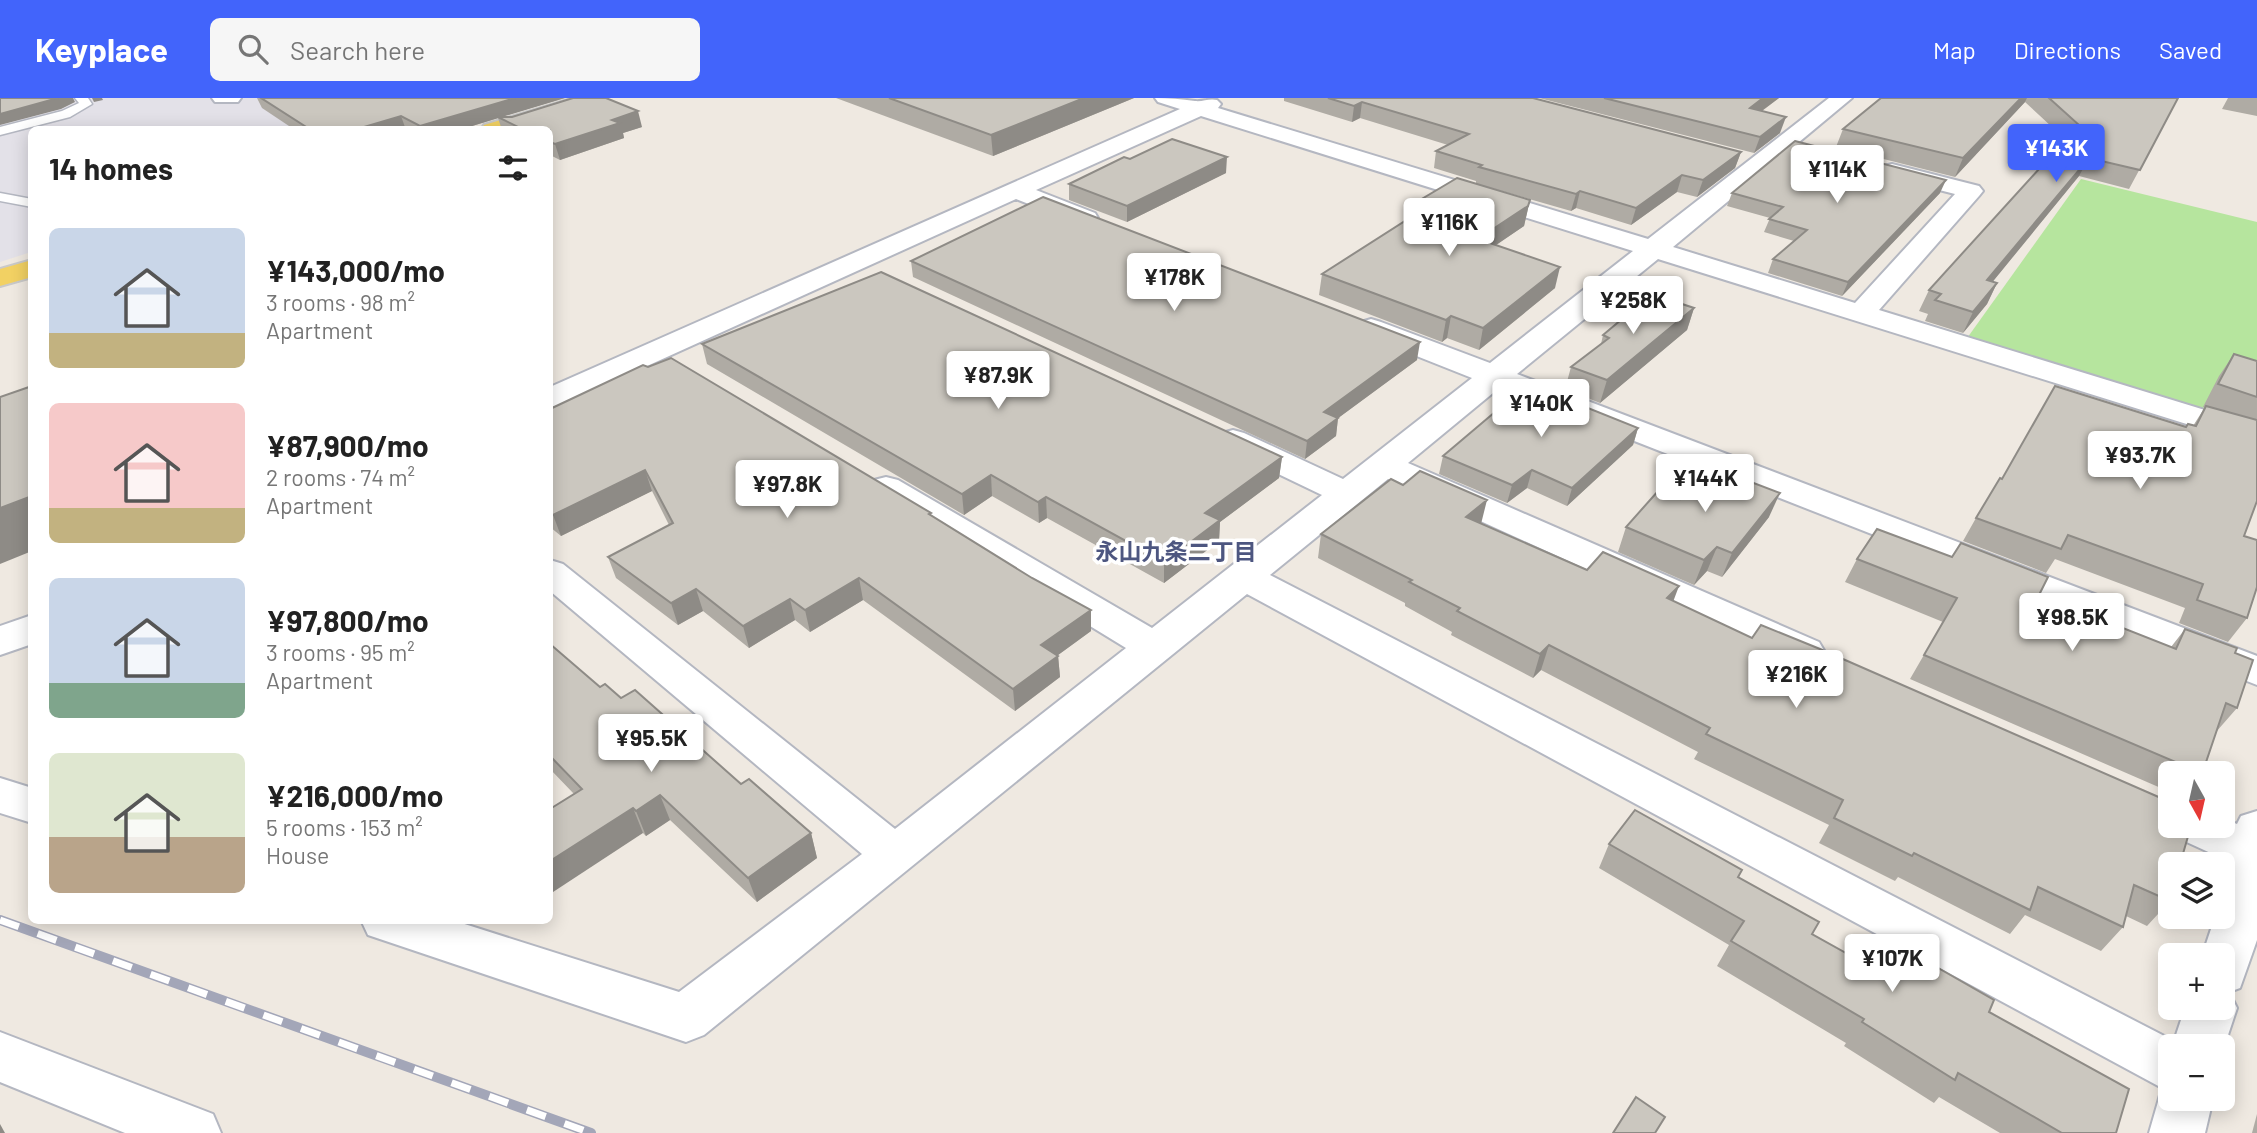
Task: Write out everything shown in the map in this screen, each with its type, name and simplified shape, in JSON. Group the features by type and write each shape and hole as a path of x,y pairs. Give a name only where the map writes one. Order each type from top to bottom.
{"main road":[{"path":"505,126 596,98"},
{"path":"0,278 28,269"}],"street":[{"path":"222,98 231,98"},
{"path":"1165,98 2257,436"},
{"path":"553,397 1225,98"},
{"path":"398,924 686,1018 895,855 1492,375 1842,98"},
{"path":"1861,313 1971,191 1864,164"},
{"path":"1016,191 1119,231"},
{"path":"854,263 892,281"},
{"path":"1338,316 2257,671"},
{"path":"657,350 693,372"},
{"path":"1207,428 1346,493"},
{"path":"1382,464 1840,668"},
{"path":"859,470 1154,647"},
{"path":"553,574 895,855"},
{"path":"1242,576 2158,1060"},
{"path":"0,642 28,630"},
{"path":"0,795 28,805"},
{"path":"2235,835 2254,840 2249,913 2235,944"},
{"path":"0,1057 193,1133"},
{"path":"2177,1133 2182,1111"}],"lane":[{"path":"0,131 66,114 86,104 81,98"},
{"path":"0,197 28,202"}],"shaded area":[{"path":"0,98 556,98 459,126 28,126 28,253 0,262"}],"green space":[{"path":"2081,179 2257,222 2257,427 1965,341"}],"building":[{"path":"0,98 58,98 0,114"},
{"path":"261,98 515,98 420,126 401,116 367,126 305,126"},
{"path":"573,98 606,98 638,111 612,120 620,123 555,144 553,126 516,126 498,117 512,117"},
{"path":"889,98 1084,98 991,135"},
{"path":"1328,98 1533,98 1741,152 1703,180 1682,175 1636,208 1580,191 1576,194 1479,167 1482,165 1436,151 1469,134 1362,102 1354,106"},
{"path":"1604,98 1763,98 1750,108 1786,117 1760,137"},
{"path":"1881,98 2021,98 1963,158 1843,129"},
{"path":"2049,98 2178,98 2140,170 2089,158 1987,280 1997,283 1973,312 1935,300 1941,294 1929,290 2079,125"},
{"path":"1172,139 1227,157 1127,206 1069,184 1124,157 1130,159"},
{"path":"1795,141 1946,180 1848,282 1773,259 1807,230 1769,219 1783,207 1732,193"},
{"path":"1457,178 1530,200 1528,206 1478,239 1560,267 1483,328 1451,316 1446,320 1322,274 1422,210 1410,206"},
{"path":"1043,197 1420,342 1324,412 1338,418 1307,441 911,261"},
{"path":"881,272 1282,457 1205,513 1220,520 1164,562 1046,497 1038,502 991,475 962,494 702,344"},
{"path":"1652,294 1694,308 1607,380 1571,367 1609,338 1603,335"},
{"path":"2234,354 2257,361 2257,397 2218,384"},
{"path":"671,358 931,513 929,514 1032,578 1091,610 1041,645 1058,656 1013,689 859,578 805,610 790,599 743,626 696,589 671,603 608,557 673,523 645,470 553,515 553,408 643,365 648,367"},
{"path":"1528,384 1638,428 1572,488 1532,470 1512,485 1443,456"},
{"path":"2055,386 2186,427 2188,424 2196,426 2206,406 2257,420 2257,501 2244,536 2257,540 2257,587 2247,618 2197,600 2203,584 2068,535 2061,549 1976,518 2000,478 2002,479"},
{"path":"28,387 28,498 0,508 0,397"},
{"path":"1709,466 1780,493 1732,553 1717,547 1704,560 1626,527 1659,490 1680,499"},
{"path":"1420,471 1487,500 1466,517 1587,570 1603,552 1679,586 1667,598 1752,638 1761,625 2158,797 2158,838 2188,838 2183,852 2158,852 2158,896 2134,885 2123,927 2038,887 2030,910 1914,853 1912,856 1834,818 1843,800 1706,734 1710,728 1549,645 1540,654 1457,611 1460,608 1409,582 1412,580 1321,534 1391,479 1403,485"},
{"path":"1877,529 1952,557 1961,543 2048,577 2039,595 2176,649 2185,629 2237,648 2235,653 2253,660 2237,708 2226,703 2206,761 2173,761 1924,655 1957,598 1857,559"},
{"path":"553,647 600,687 605,684 621,698 635,690 741,784 749,779 811,833 748,878 660,795 636,811 633,808 553,859 553,807 582,789 553,759"},
{"path":"1635,810 1742,870 1738,877 1819,922 1812,934 1889,977 1905,949 1994,1000 1989,1012 2129,1089 2116,1133 2062,1133 1958,1073 1955,1080 1862,1022 1864,1019 1731,941 1744,921 1609,844"},
{"path":"1636,1097 1665,1117 1655,1133 1613,1133"}],"railway":[{"path":"0,920 591,1133"}],"district":[{"name":"永山九条二丁目","path":"1176,551"}]}
